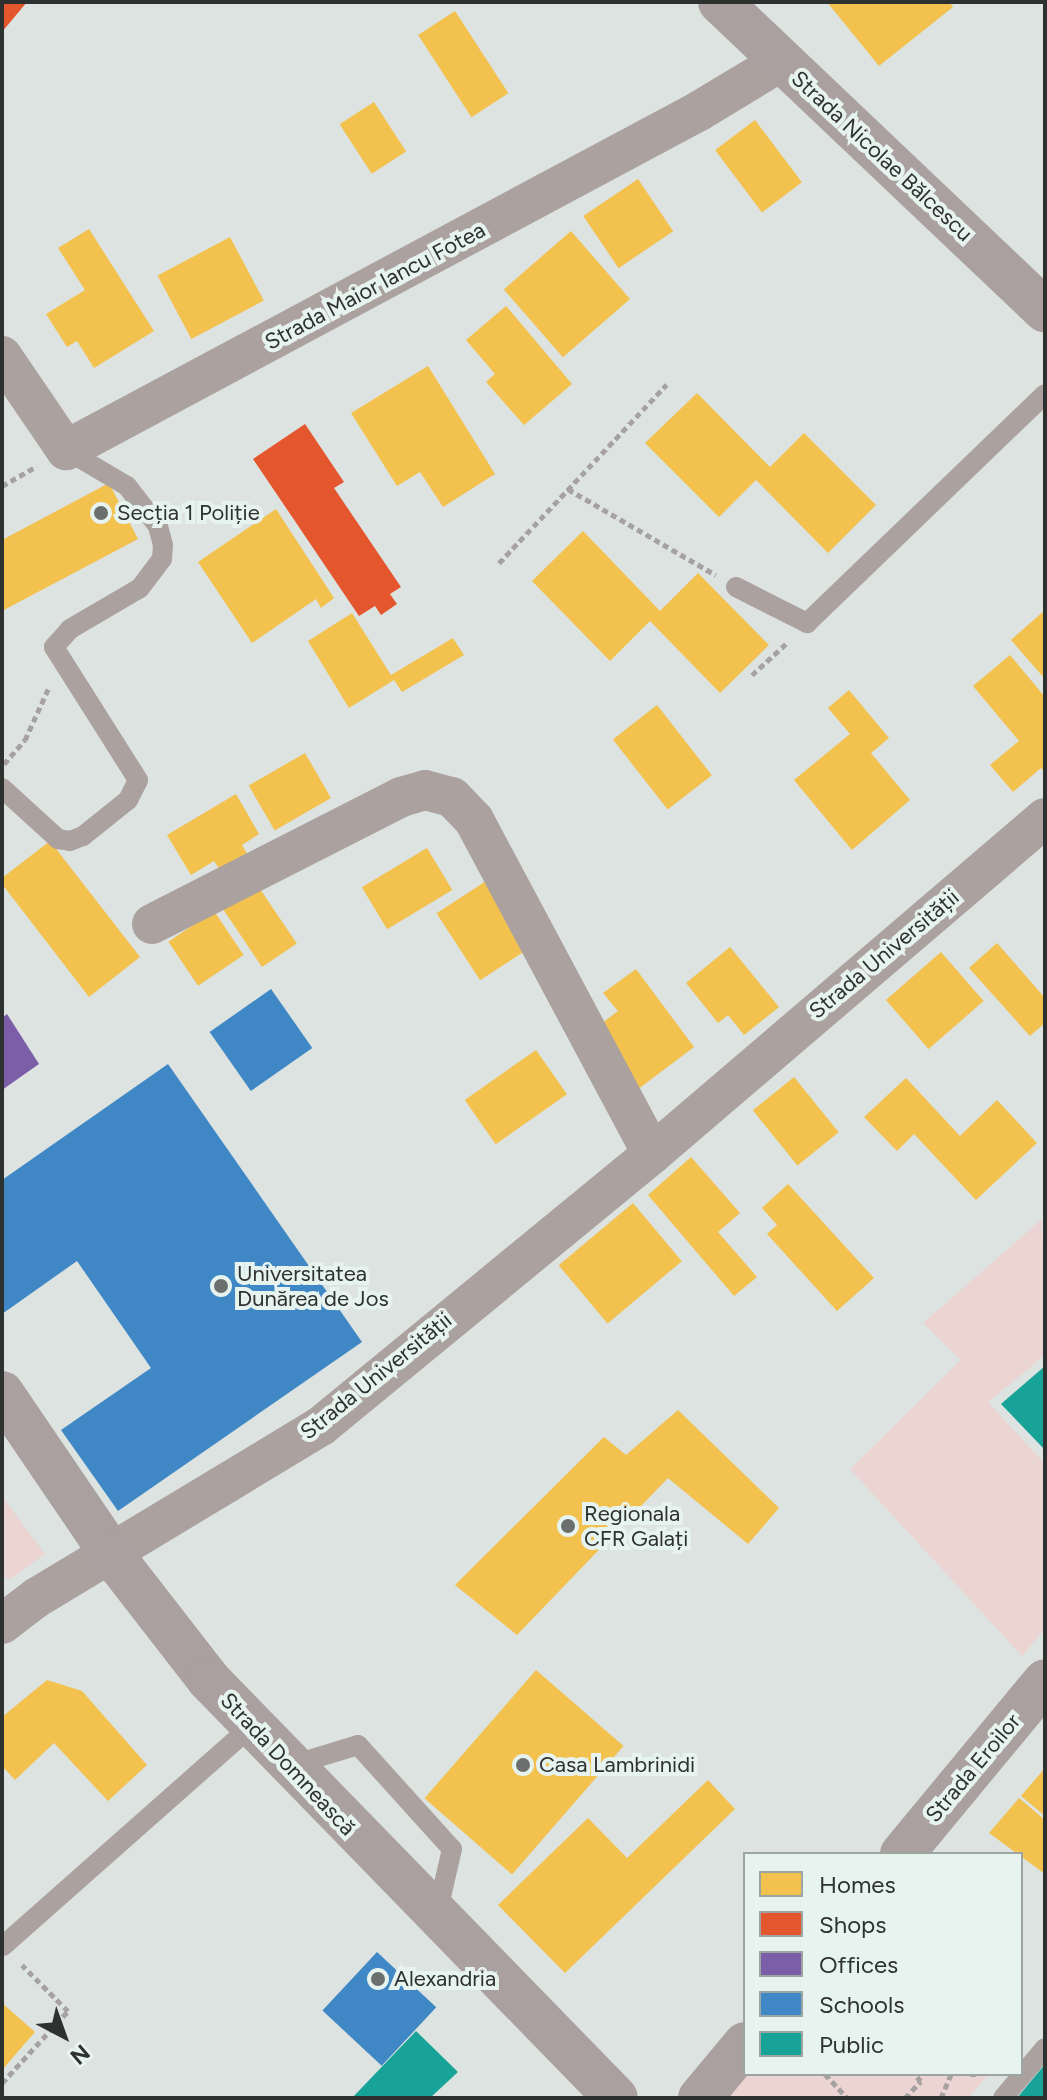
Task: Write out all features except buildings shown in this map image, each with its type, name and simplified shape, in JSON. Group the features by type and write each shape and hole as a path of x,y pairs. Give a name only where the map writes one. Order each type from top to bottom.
{"main road":[{"name":"Strada Nicolae Bălcescu","path":"720,2 1045,310"},
{"name":"Strada Domnească","path":"2,1393 112,1555 209,1680 289,1766 616,2098"},
{"name":"Strada Eroilor","path":"904,1852 1045,1681"},
{"path":"700,2098 743,2046"}],"street":[{"name":"Strada Maior Iancu Fotea","path":"66,450 699,111 782,61"},
{"path":"2,356 66,450"},
{"path":"152,924 401,797 425,790 452,797 474,820 652,1154"},
{"name":"Strada Universității","path":"2,1624 321,1426 652,1154 1045,818"}],"lane":[{"path":"736,587 807,623 1045,394"},
{"path":"2,788 58,839 70,841 83,836 135,789 135,767 54,647 70,629 140,588 162,559 163,545 158,526 127,486 66,450"},
{"path":"3,1946 252,1726"},
{"path":"289,1766 358,1745 452,1849 437,1916"},
{"path":"1023,2074 1045,2048"},
{"path":"1003,2098 1021,2076"}],"path":[{"path":"499,563 667,384"},
{"path":"568,489 736,587"},
{"path":"752,675 807,623"},
{"path":"2,766 25,740 42,707 54,647"},
{"path":"2,2083 68,2011 3,1946"},
{"path":"827,2076 847,2098"},
{"path":"905,2098 921,2081 916,2076"},
{"path":"941,2098 950,2076"}],"shaded area":[{"path":"1042,1219 1045,1355 988,1402 1045,1464 1045,1629 1022,1656 850,1469 961,1360 923,1323"},
{"path":"2,1496 45,1554 9,1580 2,1576"},
{"path":"743,2076 987,2076 968,2098 724,2098"}],"place":[{"name":"Secția 1 Poliție","path":"101,513"},
{"name":"Universitatea Dunărea de Jos","path":"221,1286"},
{"name":"Regionala CFR Galați","path":"568,1526"},
{"name":"Casa Lambrinidi","path":"523,1765"},
{"name":"Alexandria","path":"378,1979"}]}
